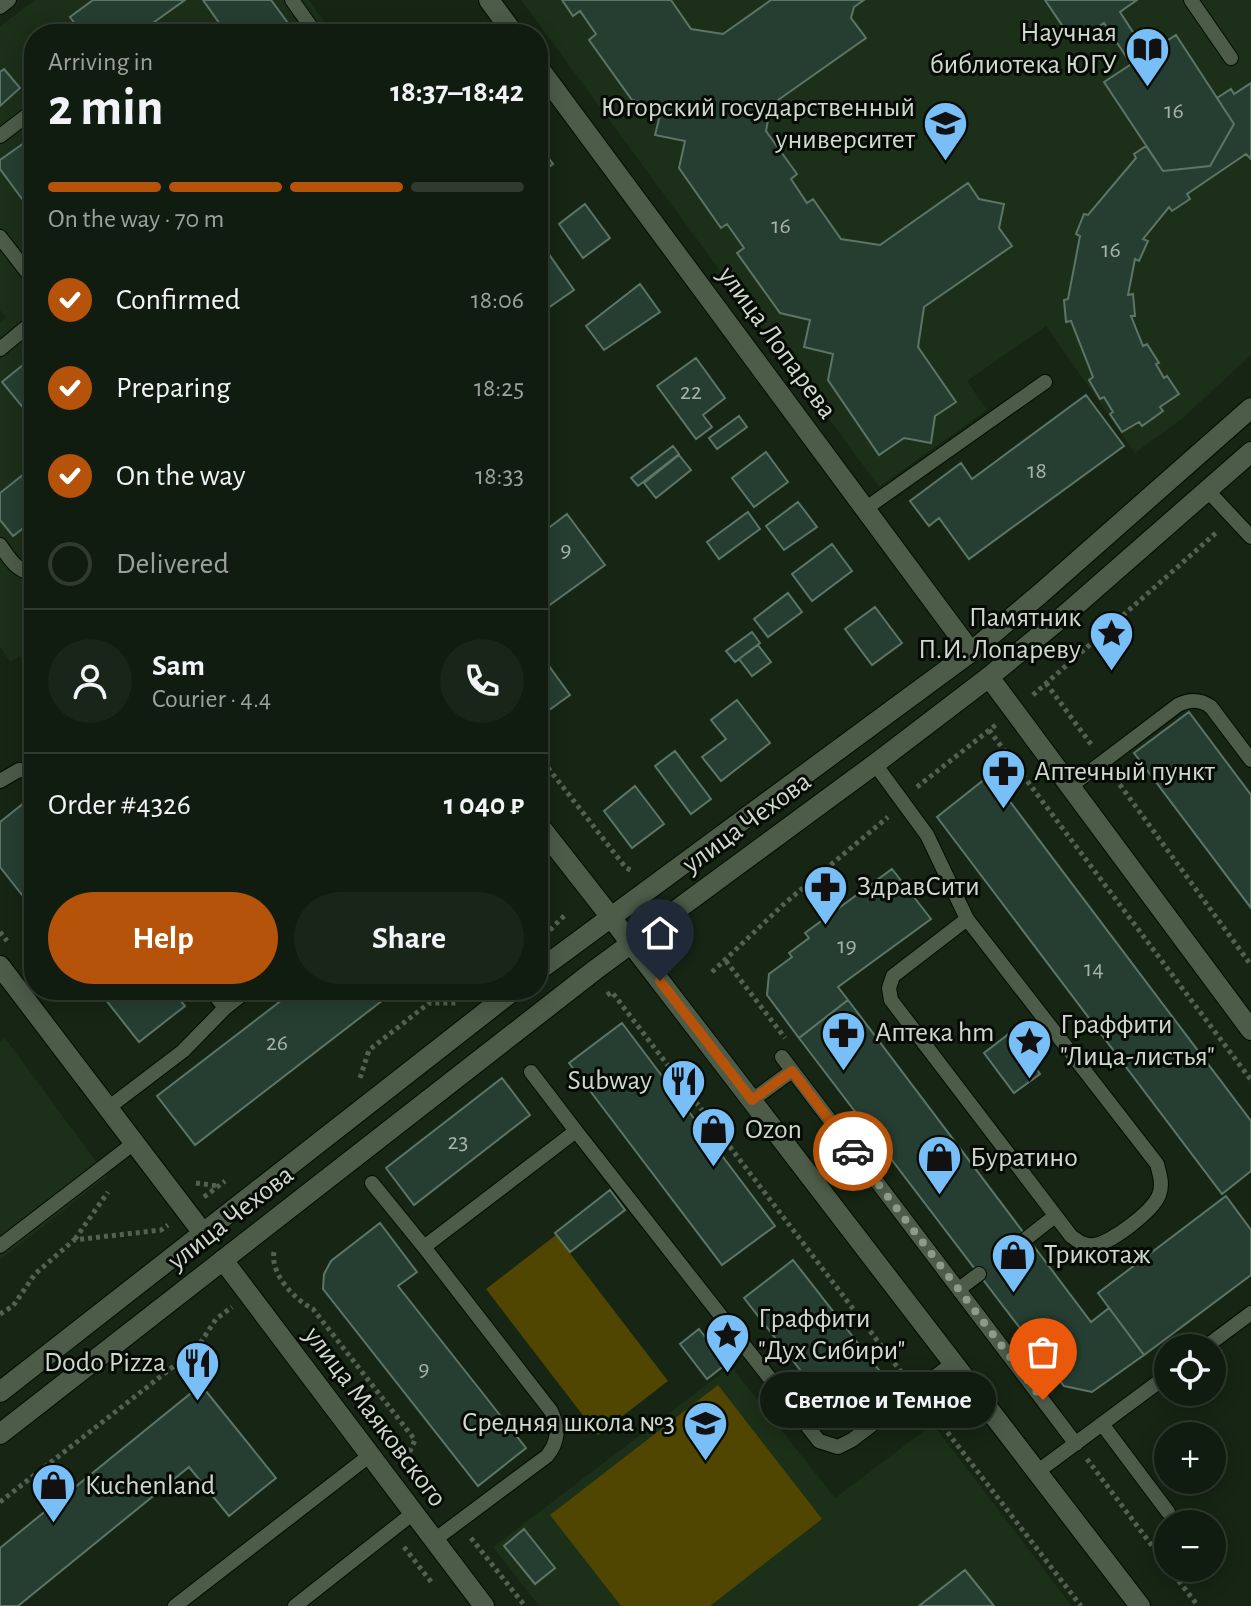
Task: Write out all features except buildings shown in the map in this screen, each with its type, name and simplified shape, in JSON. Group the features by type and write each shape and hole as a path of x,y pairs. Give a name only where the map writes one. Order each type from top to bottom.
{"main road":[{"path":"489,0 507,24"},
{"name":"улица Лопарева","path":"548,81 971,652"},
{"name":"улица Чехова","path":"548,963 971,652 1251,408"},
{"name":"улица Чехова","path":"0,1434 631,943 989,677 1251,452"},
{"path":"989,677 1251,1030"},
{"path":"548,837 1140,1606"},
{"path":"0,966 24,998"},
{"path":"26,1000 203,1233"},
{"name":"улица Чехова","path":"0,1392 501,1000"},
{"name":"улица Маяковского","path":"223,1260 484,1606"}],"lane":[{"path":"0,7 9,0"},
{"path":"292,0 309,24"},
{"path":"1191,0 1231,58"},
{"path":"0,136 24,118"},
{"path":"0,237 24,268"},
{"path":"0,349 24,329"},
{"path":"865,509 1045,382"},
{"path":"1208,491 1251,537"},
{"path":"0,545 15,566 24,572"},
{"path":"1071,786 1178,705 1193,700 1211,707 1251,760"},
{"path":"875,764 927,835 967,919 1157,1164 1162,1179 1159,1194 1151,1208 1110,1240 1098,1245 1084,1245 1071,1236 891,1000 889,988 893,976 967,919"},
{"path":"0,781 24,770"},
{"path":"219,1000 225,1008"},
{"path":"108,1108 183,1051 235,1000"},
{"path":"782,1057 1076,1444"},
{"path":"752,1100 792,1071"},
{"path":"531,1072 819,1441 830,1446 844,1444 953,1363"},
{"path":"424,1247 576,1131"},
{"path":"0,1246 134,1143"},
{"path":"372,1183 551,1411 557,1427 556,1442 547,1456 433,1541"},
{"path":"1027,1238 1055,1216"},
{"path":"959,1289 979,1274"},
{"path":"1223,1334 1251,1313"},
{"path":"1037,1472 1154,1385"},
{"path":"1102,1424 1166,1510"},
{"path":"175,1606 369,1456"},
{"path":"295,1606 412,1514"}],"path":[{"path":"712,972 785,903 884,821 923,781 1015,710 1234,518"},
{"path":"1046,683 1251,965"},
{"path":"989,730 1251,1080"},
{"path":"548,768 626,868"},
{"path":"557,920 566,914"},
{"path":"612,992 1081,1606"},
{"path":"349,1086 361,1077 369,1050 429,1003 457,1003 461,1000"},
{"path":"219,1186 227,1179"},
{"path":"0,1314 13,1306 35,1274 74,1240 109,1191"},
{"path":"74,1240 161,1230"},
{"path":"0,1502 197,1348 216,1319 277,1273"},
{"path":"302,1303 313,1309 415,1440 403,1466"},
{"path":"454,1525 474,1540 525,1606"},
{"path":"391,1530 433,1584"},
{"path":"1180,1582 1198,1606"}],"shaded area":[{"path":"35,0 309,0 326,24 24,24 24,661 20,656 10,662 0,647 0,322 6,318 0,310 0,26"},
{"name":"Югорский государственный университет","path":"521,0 1251,0 1251,355 1183,418 1135,453 1046,326 967,381 987,410 879,487 548,37 548,24 539,24"},
{"path":"5,1038 107,1176 0,1260 0,1042"},
{"path":"556,1235 668,1381 598,1435 486,1289"},
{"name":"Средняя школа №3","path":"731,1366 835,1498 933,1424 1072,1606 539,1606 493,1547"},
{"path":"718,1385 822,1519 710,1606 621,1606 550,1515"}],"way so far":[{"path":"853,1151 1043,1400"}],"place":[{"name":"Научная библиотека ЮГУ","path":"1148,88"},
{"name":"Югорский государственный университет","path":"946,163"},
{"name":"Памятник П.И. Лопареву","path":"1112,673"},
{"name":"Аптечный пункт","path":"1003,811"},
{"name":"ЗдравСити","path":"826,926"},
{"name":"Аптека hm","path":"844,1072"},
{"name":"Граффити \"Лица-листья\"","path":"1029,1080"},
{"name":"Subway","path":"683,1120"},
{"name":"Ozon","path":"714,1169"},
{"name":"Буратино","path":"939,1197"},
{"name":"Трикотаж","path":"1013,1294"},
{"name":"Граффити \"Дух Сибири\"","path":"727,1374"},
{"name":"Светлое и Темное","path":"1043,1400"},
{"name":"Dodo Pizza","path":"197,1402"},
{"name":"Средняя школа №3","path":"706,1462"},
{"name":"Kuchenland","path":"54,1525"}],"route":[{"path":"660,981 752,1100 792,1071 853,1151"}]}
